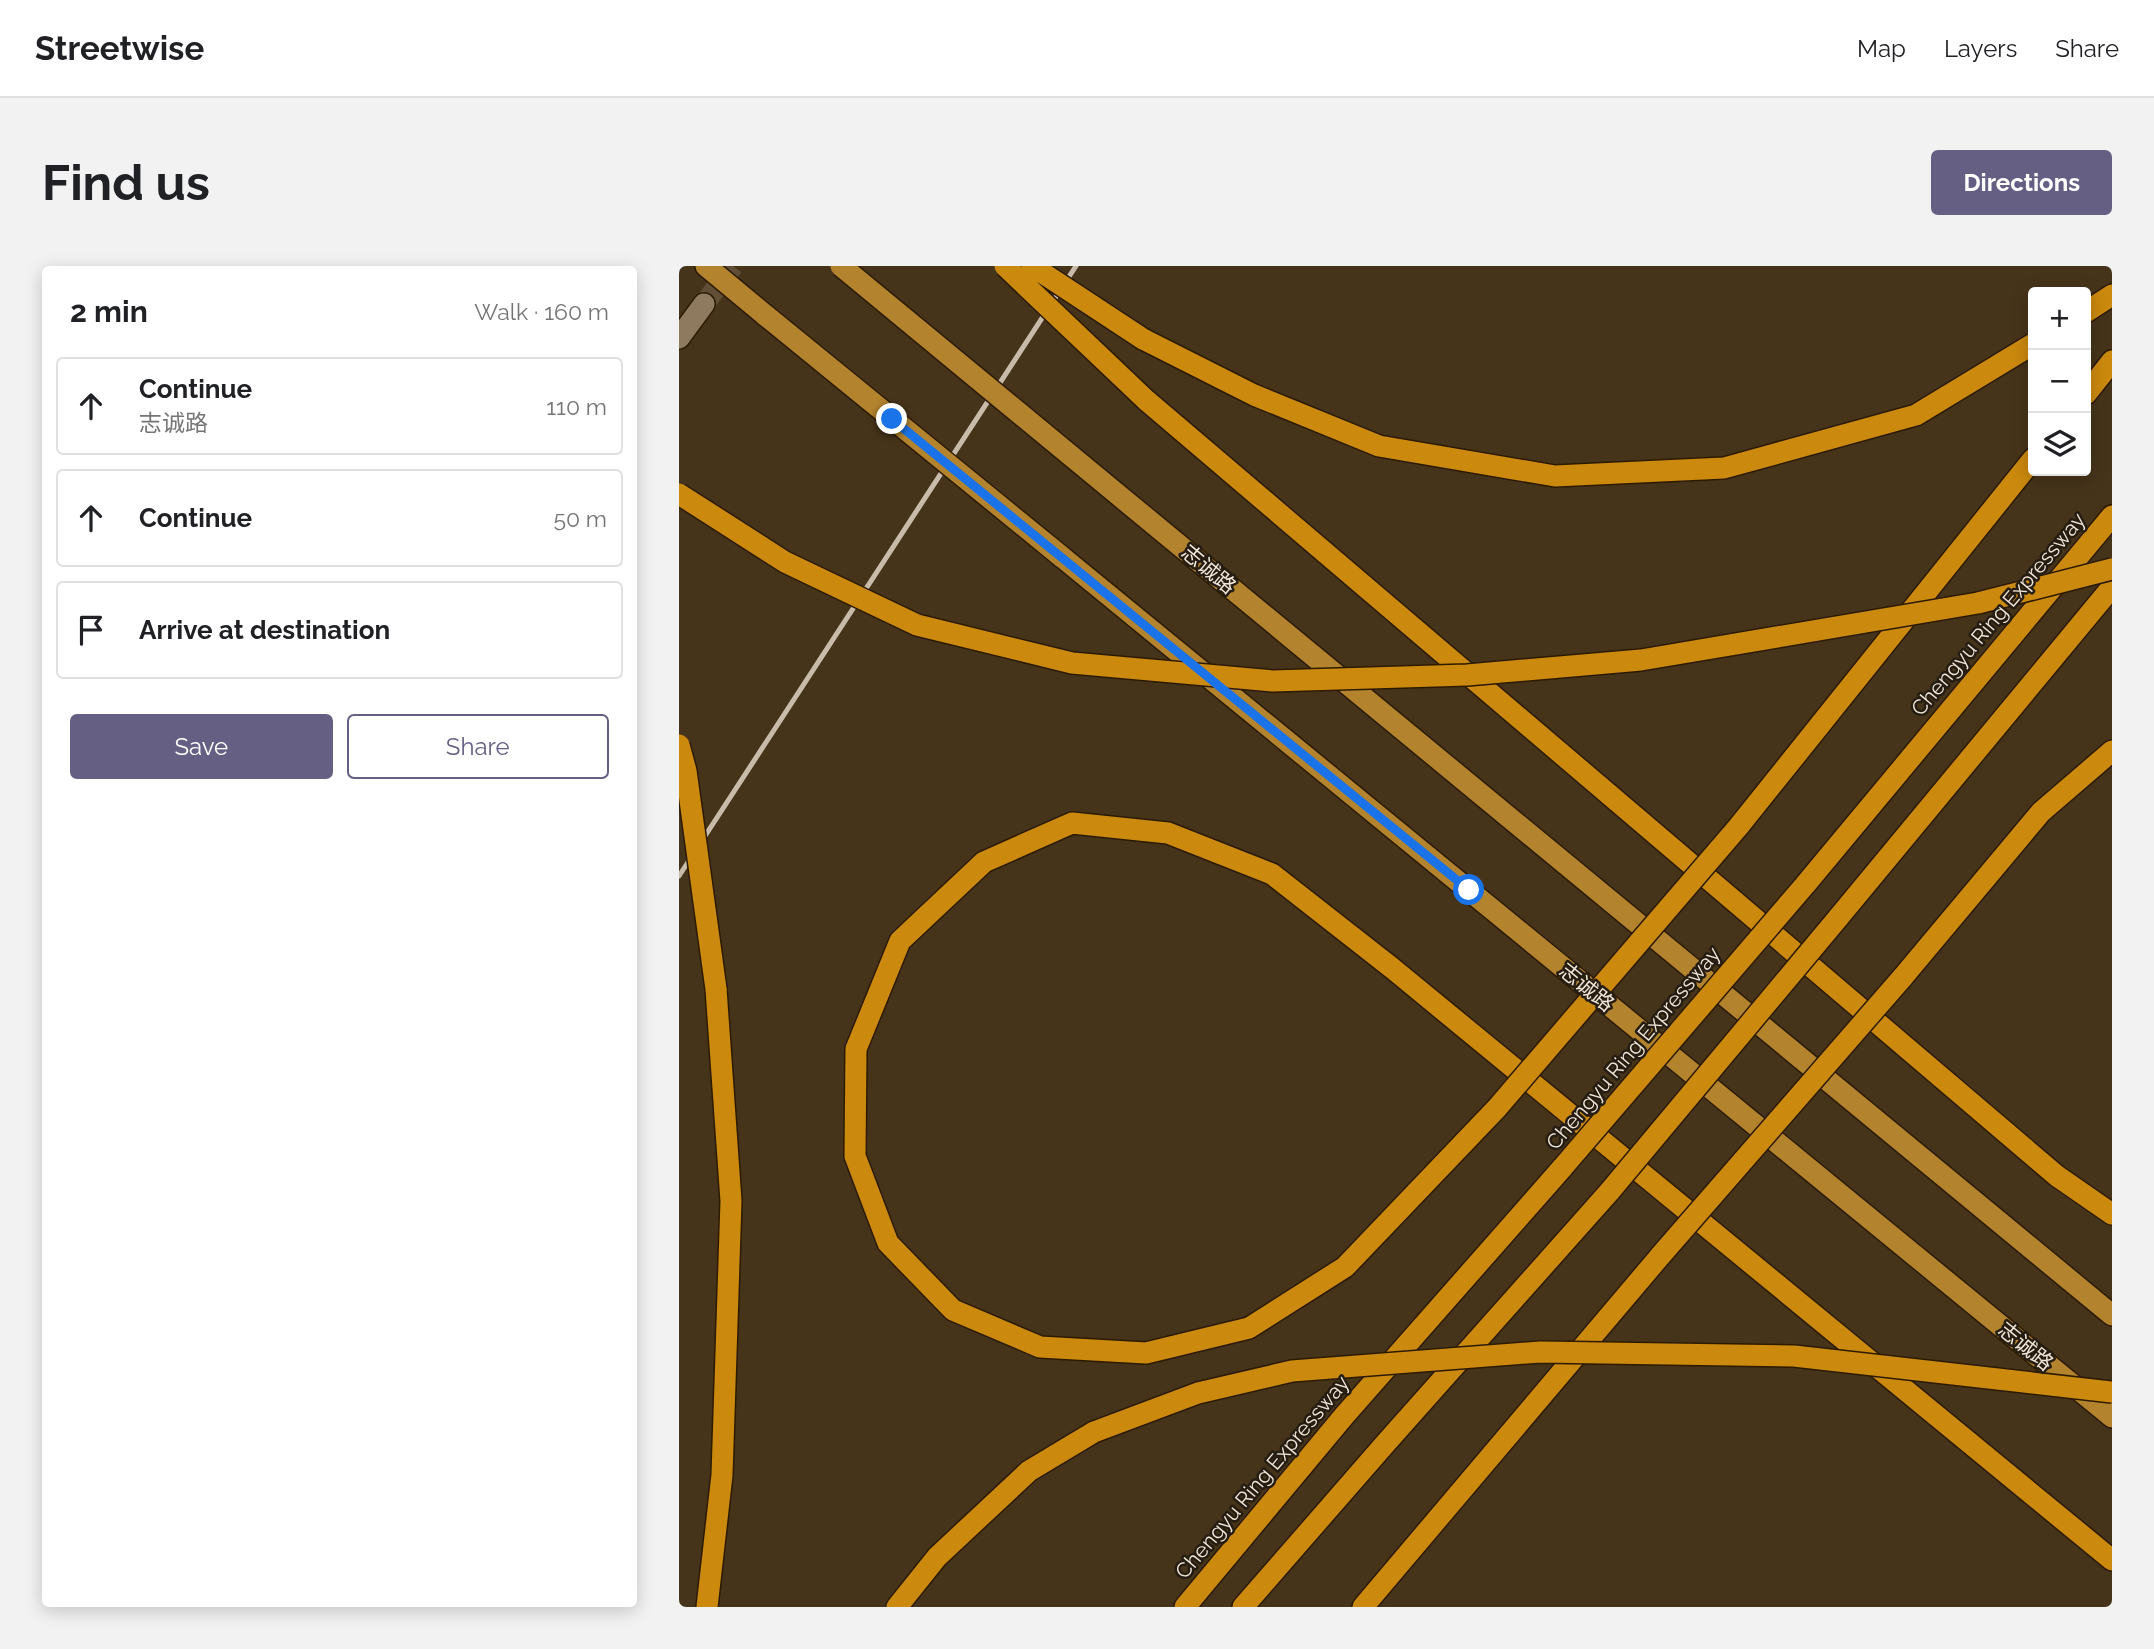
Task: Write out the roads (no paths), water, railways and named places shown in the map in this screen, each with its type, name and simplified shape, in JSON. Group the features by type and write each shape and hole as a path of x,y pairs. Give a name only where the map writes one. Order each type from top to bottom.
{"highway":[{"path":"1005,266 1146,400 2047,1167 2112,1214"},
{"path":"1032,266 1143,339 1254,394 1379,446 1555,476 1724,468 1916,415 2028,347"},
{"path":"2091,309 2112,295"},
{"path":"2091,388 2112,361"},
{"path":"2028,465 1739,826 1524,1077 1497,1108 1345,1268 1249,1328 1146,1353 1040,1347 953,1310 888,1243 855,1156 856,1049 900,941 984,862 1072,823 1168,834 1272,874 1392,968 1524,1077 2112,1560"},
{"path":"679,494 785,562 917,625 1072,663 1273,681 1467,675 1641,660 1978,603 2112,569"},
{"name":"Chengyu Ring Expressway","path":"1185,1607 1344,1416 1563,1167 1805,885 2112,516"},
{"path":"1243,1607 1610,1191 2112,587"},
{"path":"679,745 686,771 716,989 731,1201 722,1475 707,1607"},
{"path":"1363,1607 2041,812 2112,751"},
{"path":"897,1607 937,1557 1029,1471 1094,1432 1198,1393 1292,1371 1539,1352 1794,1356 2112,1392"}],"main road":[{"name":"志诚路","path":"706,266 2112,1417"},
{"name":"志诚路","path":"841,266 2112,1315"}],"street":[{"path":"679,338 704,304"}],"tunnel":[{"path":"704,304 733,266"}],"railway":[{"path":"679,876 1076,266"}]}
